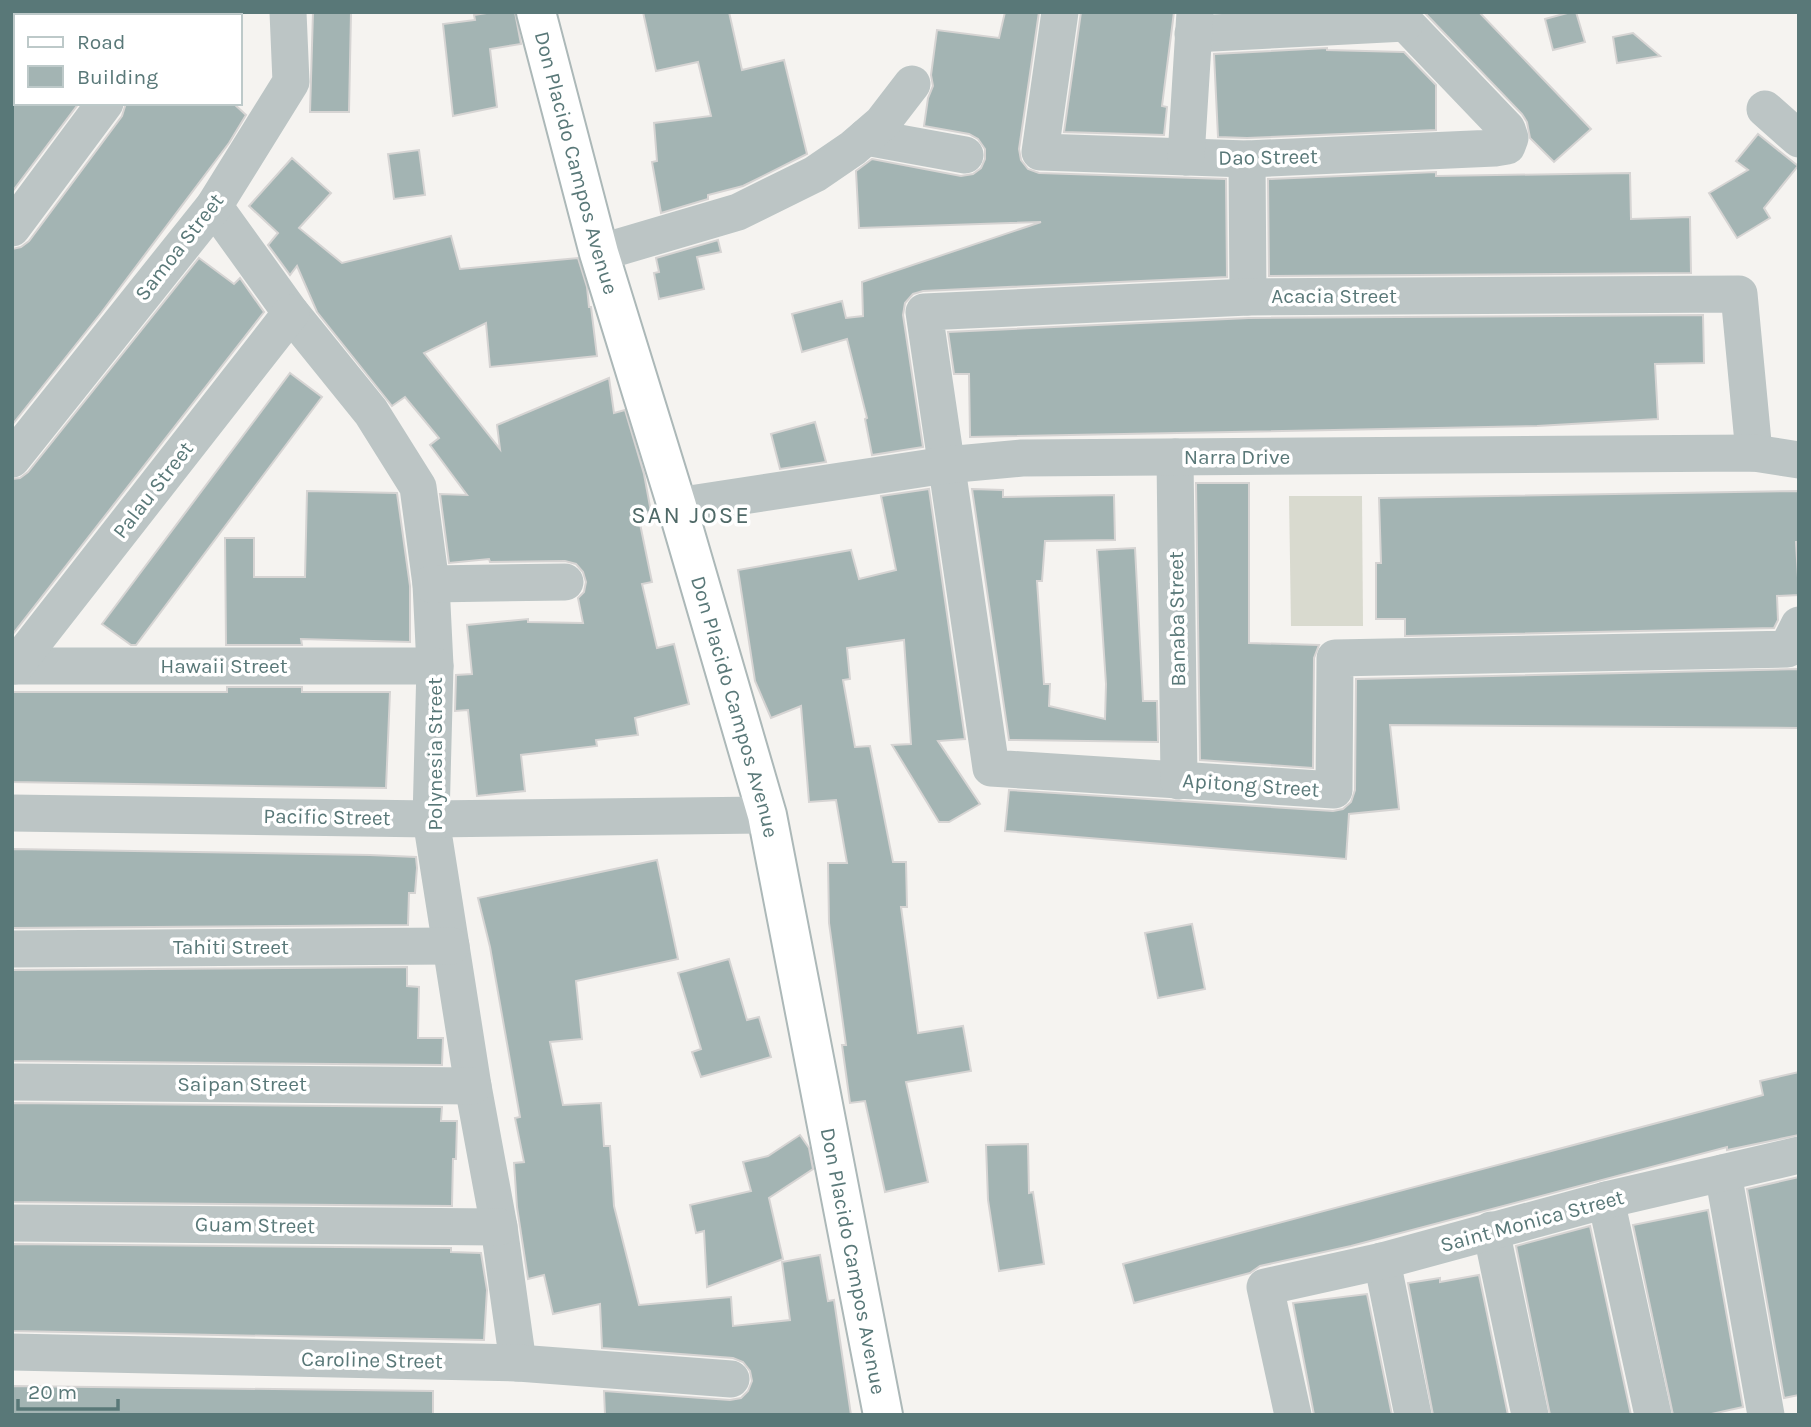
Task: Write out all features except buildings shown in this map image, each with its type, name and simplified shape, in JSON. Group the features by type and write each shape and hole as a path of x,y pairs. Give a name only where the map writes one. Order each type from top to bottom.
{"main road":[{"name":"Don Placido Campos Avenue","path":"536,12 599,253 677,506 767,815 883,1415"}],"street":[{"name":"Samoa Street","path":"12,459 214,206 291,82 288,12"},
{"name":"Dao Street","path":"1060,12 1040,152 1247,159 1507,146 1510,138 1507,128 1400,18"},
{"path":"1186,157 1194,23 1400,18"},
{"path":"599,253 738,212 815,174 882,123 912,84"},
{"path":"12,228 104,105"},
{"path":"1766,109 1799,139"},
{"path":"866,137 965,155"},
{"path":"1247,159 1248,297"},
{"name":"Polynesia Street","path":"214,206 291,313 371,412 418,486 431,584 435,666 431,819 473,1086 499,1227 518,1363"},
{"name":"Acacia Street","path":"946,465 924,312 1248,297 1739,294 1754,453"},
{"name":"Palau Street","path":"14,666 291,313"},
{"name":"Narra Drive","path":"677,506 946,465 1022,458 1754,453 1799,460"},
{"name":"Banaba Street","path":"1175,457 1179,780"},
{"name":"Apitong Street","path":"946,465 991,768 1334,790 1335,659 1787,649 1799,625"},
{"path":"431,584 565,582"},
{"name":"Hawaii Street","path":"14,666 435,666"},
{"name":"Pacific Street","path":"12,814 431,819 767,815"},
{"name":"Tahiti Street","path":"12,949 451,946"},
{"name":"Saipan Street","path":"12,1082 473,1086"},
{"name":"Saint Monica Street","path":"1293,1415 1265,1287 1382,1261 1606,1200 1799,1155"},
{"path":"1723,1173 1766,1415"},
{"path":"1606,1200 1653,1415"},
{"name":"Guam Street","path":"12,1223 499,1227"},
{"path":"1491,1230 1530,1415"},
{"path":"1382,1261 1413,1415"},
{"name":"Caroline Street","path":"12,1352 518,1363 731,1379"}],"shaded area":[{"path":"1289,496 1362,496 1363,626 1291,626"}],"district":[{"name":"SAN JOSE","path":"691,515"}]}
